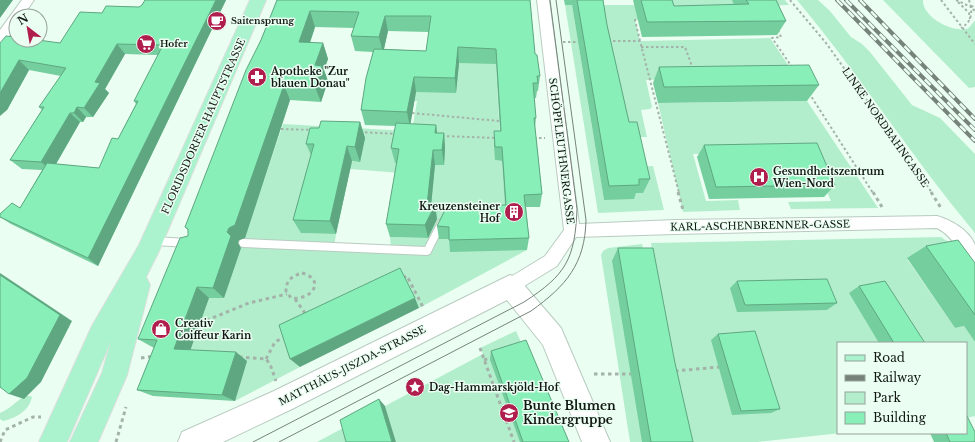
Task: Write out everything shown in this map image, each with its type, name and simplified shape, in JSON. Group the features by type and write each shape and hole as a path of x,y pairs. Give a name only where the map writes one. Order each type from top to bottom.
{"main road":[{"name":"FLORIDSDORFER HAUPTSTRASSE","path":"53,442 101,334 150,246 258,0"},
{"name":"FLORIDSDORFER HAUPTSTRASSE","path":"84,442 114,375 150,246"}],"street":[{"name":"SCHÖPFLEUTHNERGASSE","path":"510,286 551,261 572,231 543,0"},
{"path":"0,39 8,28"},
{"name":"KARL-ASCHENBRENNER-GASSE","path":"572,231 681,227 937,222 947,225"},
{"path":"947,225 954,230 975,257"},
{"path":"510,286 552,337 596,442"},
{"name":"MATTHÄUS-JISZDA-STRASSE","path":"192,442 283,400 510,286"}],"lane":[{"path":"243,243 427,251 446,213"},
{"path":"150,246 195,244"}],"path":[{"name":"LINKE NORDBAHNGASSE","path":"790,0 826,43 920,173 940,204 947,225"},
{"path":"941,0 961,28 975,44"},
{"path":"955,0 969,13 970,19"},
{"path":"955,0 975,10"},
{"path":"961,28 965,26 970,19 971,7 969,0"},
{"path":"971,7 975,5"},
{"path":"642,20 635,20 681,227"},
{"path":"775,24 781,38 772,38 795,71"},
{"path":"603,41 640,41"},
{"path":"565,42 578,42"},
{"path":"641,47 685,46 695,74"},
{"path":"650,82 658,82"},
{"path":"808,92 892,223"},
{"path":"412,113 499,121"},
{"path":"281,128 313,130"},
{"path":"360,132 399,134"},
{"path":"440,136 500,139"},
{"path":"295,299 305,297 313,291 315,282 310,275 302,273 293,276 287,283 286,287 287,294 291,298 295,299 311,321"},
{"path":"400,280 407,276 425,310"},
{"path":"200,323 249,303 287,294"},
{"path":"266,359 276,342 289,333"},
{"path":"480,348 514,442"},
{"path":"138,364 143,350"},
{"path":"140,358 156,355"},
{"path":"484,360 498,355"},
{"path":"235,357 266,359 270,364 278,385"},
{"path":"671,371 719,367"},
{"path":"594,374 631,374"},
{"path":"116,442 126,405"},
{"path":"0,442 5,430 33,417"}],"green space":[{"path":"662,0 732,0 735,6 761,0 785,0 789,5 758,6 762,17 635,20 640,41 770,38 794,74 646,80 652,107 650,109 641,110 647,137 625,137 597,5 664,5"},
{"path":"797,0 818,0 830,11 851,37 862,44 870,52 912,105 940,118 975,154 975,233 929,176 843,58"},
{"path":"883,0 923,0 927,12 932,17 938,22 953,28 966,29 969,28 975,21 975,87 969,88"},
{"path":"565,5 572,5 604,200 637,167 653,166 664,210 598,213"},
{"path":"459,55 496,64 500,139 495,160 502,161 506,217 527,250 419,308 288,335 300,367 235,401 247,361 188,357 209,298 224,298 283,124 408,131 413,125 417,101 414,101 416,92 456,92","holes":["321,159 352,161 350,169 401,173 402,163 444,165 435,165 427,238 390,237 391,249 334,247 336,234 301,233"]},
{"path":"807,101 878,208 791,209 788,202 831,201 809,151 693,154 706,201 738,200 740,210 683,212 658,103"},
{"path":"941,237 947,241 975,279 907,259 955,328 964,326 975,342 975,416 967,418 967,342 837,342 837,433 758,442 690,442 651,243"},
{"path":"642,244 646,261 642,442 630,442 601,255 603,251 608,248"},
{"path":"516,331 524,349 520,442 396,442 385,406 483,354 480,348"},
{"path":"25,396 32,397 25,410 8,420 3,421 0,419 0,413"},
{"path":"347,426 351,442 317,442"}],"building":[{"path":"145,0 216,0 88,258 0,217 0,214 12,203 20,208 47,163 99,168 112,138 118,139 138,101 134,101 163,45 117,44 95,82 100,83 84,108 77,107 74,113 70,113 41,162 10,160 44,107 39,107 66,68 19,60 0,93 0,43 6,36 8,36 8,48 48,48 48,41 60,43 80,12 102,13 106,6 139,7"},
{"path":"277,0 530,0 535,54 537,55 540,76 537,76 538,83 533,83 536,118 534,118 542,194 524,195 529,238 449,240 449,227 437,226 447,206 506,205 502,147 495,147 494,131 501,131 496,49 458,47 455,78 414,77 407,112 361,110 366,78 374,49 426,51 431,16 385,16 379,37 351,36 359,12 310,11 299,42 323,43 315,65 322,66 315,87 284,85 235,225 229,228 227,232 231,236 213,288 197,287 174,349 236,352 222,395 137,390 157,340 138,339 180,238 188,236 188,229 185,227 246,70 261,40"},
{"path":"577,0 603,0 607,25 629,122 637,122 650,179 639,179 639,185 609,186"},
{"path":"641,0 672,0 674,6 749,4 746,0 776,0 786,21 647,22"},
{"path":"809,65 819,85 664,87 659,67"},
{"path":"321,121 360,122 355,147 347,146 330,221 293,220 314,144 306,144 310,128 319,128"},
{"path":"396,123 436,125 435,133 444,133 442,150 433,150 427,205 435,205 425,225 386,224 399,149 391,148"},
{"name":"Gesundheitszentrum Wien-Nord","path":"817,143 835,185 716,187 704,145"},
{"path":"958,240 975,263 975,315 926,246"},
{"path":"618,248 653,248 675,363 693,442 651,442"},
{"path":"400,268 415,298 290,359 279,325"},
{"path":"0,275 60,315 27,378 9,394 0,387"},
{"path":"827,279 837,303 745,305 737,281"},
{"path":"885,281 924,342 893,342 859,286"},
{"path":"755,331 780,409 741,411 718,334"},
{"path":"526,340 569,442 523,442 491,351"},
{"path":"379,399 392,442 346,442 340,420"},
{"path":"967,416 975,432 975,442 950,442 946,434 967,434"}],"tram line":[{"path":"253,442 524,302 550,283 566,264 574,241 577,209 550,0"},
{"path":"279,442 531,311 564,283 571,273 582,249 586,220 556,0"}],"railway":[{"path":"837,0 975,141"},
{"path":"846,0 975,130"},
{"path":"860,0 975,119"}],"place":[{"name":"Saitensprung","path":"217,21"},
{"name":"Hofer","path":"146,44"},
{"name":"Apotheke \"Zur blauen Donau\"","path":"257,77"},
{"name":"Gesundheitszentrum Wien-Nord","path":"759,177"},
{"name":"Kreuzensteiner Hof","path":"514,212"},
{"name":"Creativ Coiffeur Karin","path":"161,329"},
{"name":"Dag-Hammarskjöld-Hof","path":"415,387"},
{"name":"Bunte Blumen Kindergruppe","path":"509,413"}]}
